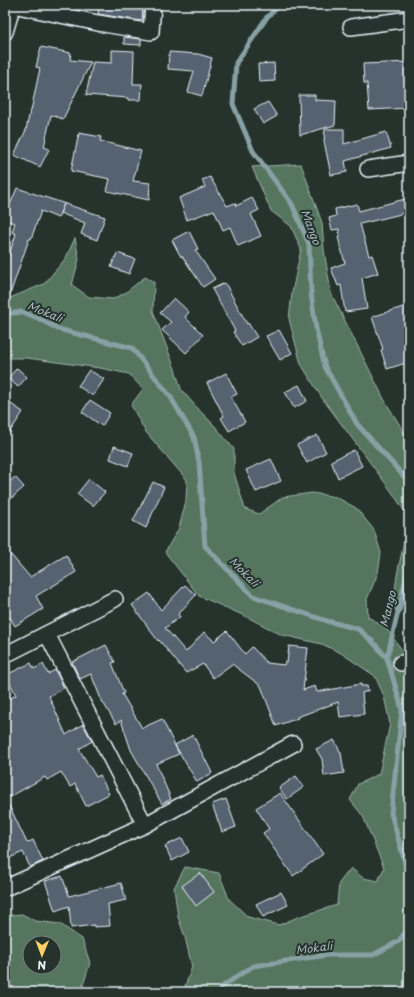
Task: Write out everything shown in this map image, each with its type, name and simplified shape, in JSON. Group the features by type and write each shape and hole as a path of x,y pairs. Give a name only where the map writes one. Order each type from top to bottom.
{"street":[{"path":"5,32 13,5 98,23 151,32 153,5"},
{"path":"351,27 409,19"},
{"path":"368,169 409,163"},
{"path":"5,655 115,599"},
{"path":"47,634 145,826"},
{"path":"6,885 145,826 293,744"}],"green space":[{"path":"301,164 322,223 324,250 331,293 385,401 404,432 409,444 409,518 392,492 322,398 301,364 289,319 292,293 301,249 291,226 271,211 252,167"},
{"path":"75,238 79,259 72,285 89,297 113,299 125,293 145,277 154,282 153,311 181,389 234,449 234,473 245,509 259,514 283,497 312,493 336,497 356,508 374,530 381,553 378,573 367,599 368,617 385,627 408,658 409,662 409,986 395,992 183,992 192,967 185,937 178,917 174,888 185,867 219,873 229,899 248,917 279,925 298,917 337,905 339,883 351,868 363,878 378,881 384,868 363,816 350,800 358,784 379,774 390,724 384,696 375,676 341,653 322,644 282,635 245,616 199,596 165,552 179,528 186,501 187,480 145,431 131,405 143,389 129,374 100,368 27,358 5,358 5,300 44,284 66,258"},
{"path":"409,518 409,588 399,616 393,606 397,575"},
{"path":"22,914 35,921 60,924 82,939 90,963 81,992 5,992 5,965 8,955 5,942 5,916"}],"building":[{"path":"99,5 143,5 142,21 98,14"},
{"path":"124,37 141,39 141,45 124,44"},
{"path":"41,47 71,53 70,60 91,62 63,119 51,115 44,147 49,149 40,167 14,155 26,130 31,111 40,68 36,67"},
{"path":"112,50 134,51 133,84 142,84 141,100 86,95 93,62 112,63"},
{"path":"169,52 198,54 212,58 202,96 188,92 194,71 168,69"},
{"path":"409,62 409,108 369,110 367,83 364,83 363,64"},
{"path":"274,63 275,81 259,82 258,64"},
{"path":"299,95 315,95 315,100 336,101 335,125 300,135"},
{"path":"268,102 277,116 263,124 254,109"},
{"path":"325,129 344,129 344,144 386,132 391,148 345,161 347,172 331,175 324,141"},
{"path":"79,133 101,137 100,141 141,151 133,181 150,183 149,200 107,191 110,179 71,171"},
{"path":"210,177 227,206 235,203 236,206 252,198 259,210 251,214 261,236 238,246 230,227 223,230 214,210 187,220 179,198 205,187 202,180"},
{"path":"17,188 105,217 97,240 81,234 85,223 60,213 58,218 41,211 31,239 29,239 7,303 5,303 5,267 16,234 12,232 15,223 5,220 5,203 10,205"},
{"path":"409,198 409,212 360,224 369,256 372,255 378,273 362,278 367,309 345,312 341,285 338,286 331,268 345,263 338,237 340,236 339,229 332,230 329,218 336,216 335,209 357,204 359,211"},
{"path":"189,231 198,249 195,250 215,279 203,287 182,256 181,257 172,240"},
{"path":"117,253 135,259 129,274 111,267"},
{"path":"225,283 247,324 248,323 257,337 242,346 233,332 235,331 212,289"},
{"path":"174,298 189,312 185,317 203,335 186,353 162,330 171,322 160,313"},
{"path":"409,305 409,362 387,369 381,350 383,349 372,317"},
{"path":"279,330 292,353 280,360 266,336"},
{"path":"17,368 27,377 18,387 8,378"},
{"path":"89,370 104,379 93,396 78,386"},
{"path":"226,373 237,394 231,397 245,422 229,431 221,418 224,416 207,383"},
{"path":"299,385 307,401 294,408 285,392"},
{"path":"90,400 110,413 102,426 82,412"},
{"path":"11,404 23,412 5,439 5,412"},
{"path":"317,435 326,452 307,463 297,445"},
{"path":"114,446 133,453 128,466 110,459"},
{"path":"354,450 362,466 338,478 331,461"},
{"path":"271,459 281,481 256,492 246,470"},
{"path":"15,477 24,487 5,504 5,486"},
{"path":"89,479 105,492 93,506 77,494"},
{"path":"153,482 164,487 146,528 133,521"},
{"path":"5,548 30,577 66,555 76,572 36,596 43,609 15,626 5,609"},
{"path":"185,585 196,595 178,614 180,617 165,628 186,652 204,632 214,641 227,631 245,654 252,647 267,663 284,665 285,662 287,663 289,646 308,648 303,690 315,686 317,692 361,684 361,686 367,686 368,691 362,693 364,714 340,717 338,702 276,726 261,686 232,664 213,678 203,664 186,673 159,640 158,641 132,605 149,593 161,610"},
{"path":"106,645 115,662 112,663 124,693 122,694 142,728 162,719 179,754 156,764 171,799 162,804 131,750 121,720 116,724 101,699 91,674 80,679 72,662"},
{"path":"31,663 34,669 43,664 48,674 55,670 64,688 49,696 66,735 83,724 92,741 79,749 96,777 100,775 109,794 86,806 75,784 70,787 61,772 47,780 45,777 6,799 27,843 33,840 43,861 30,867 23,852 5,860 5,701 16,695 6,675"},
{"path":"193,735 212,773 197,782 175,745"},
{"path":"334,740 341,753 344,773 324,776 322,759 316,749"},
{"path":"296,776 304,787 287,799 279,788"},
{"path":"280,793 323,854 293,876 263,833 269,829 256,808"},
{"path":"226,799 236,827 222,832 212,804"},
{"path":"182,838 189,852 172,861 165,846"},
{"path":"200,873 214,892 196,906 182,886"},
{"path":"62,876 69,896 121,883 126,900 108,904 110,926 94,927 94,925 71,928 69,906 55,911 45,881"},
{"path":"281,892 288,905 263,917 256,904"}],"waterway":[{"name":"Mango","path":"280,5 267,17 236,63 233,104 253,151 292,204 309,244 311,293 316,329 325,367 357,424 409,482"},
{"name":"Mokali","path":"5,314 22,312 38,318 58,329 132,348 170,396 194,437 199,462 205,546 253,596 327,621 358,629 372,641 387,658 402,709 391,813 409,877"},
{"name":"Mango","path":"387,658 409,565"},
{"name":"Mokali","path":"219,992 220,988 253,966 327,955 373,955 399,941 409,927"}]}
